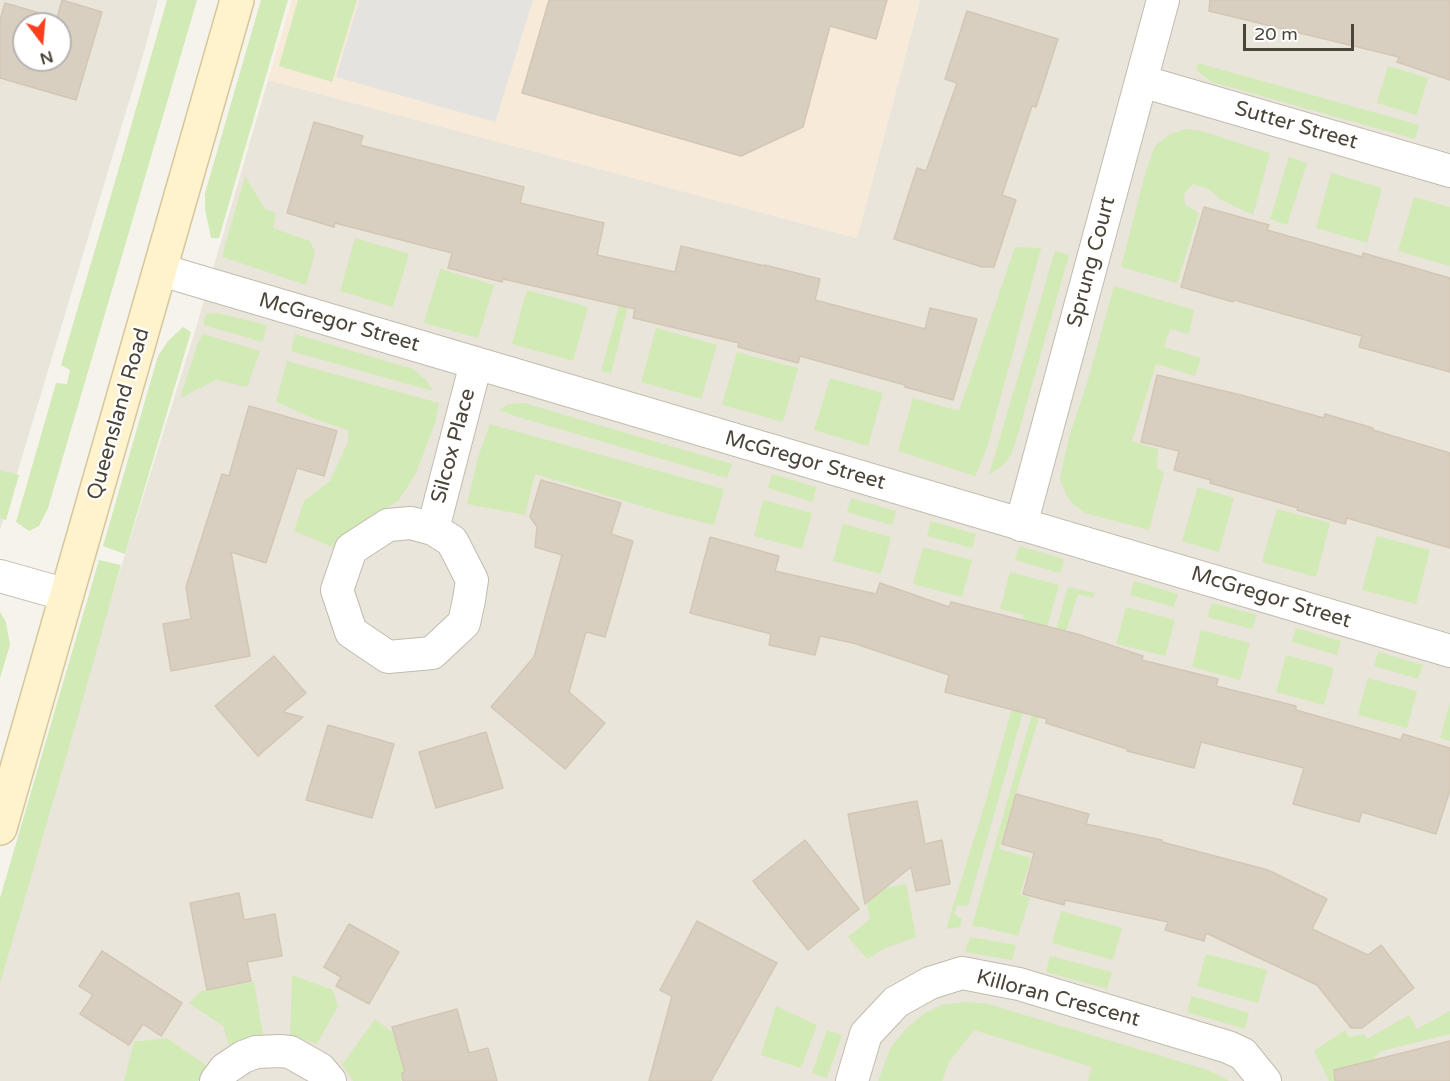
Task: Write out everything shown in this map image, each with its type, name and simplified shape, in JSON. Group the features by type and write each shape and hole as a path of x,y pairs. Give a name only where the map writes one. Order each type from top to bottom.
{"street":[{"name":"Queensland Road","path":"0,828 237,0"},
{"name":"Sprung Court","path":"1021,525 1163,0"},
{"name":"Sutter Street","path":"1141,81 1450,171"},
{"name":"McGregor Street","path":"161,270 1450,651"},
{"name":"Silcox Place","path":"433,529 476,363"},
{"name":"Silcox Place","path":"411,523 433,529 452,541 472,580 464,623 432,653 388,657 351,632 337,590 351,549 388,525 411,523"},
{"path":"0,576 67,595"},
{"name":"Killoran Crescent","path":"852,1081 866,1034 896,1002 930,983 962,973 1018,984 1228,1047 1243,1054 1266,1081"},
{"path":"216,1081 225,1069 243,1057 256,1052 280,1051 290,1052 320,1069 330,1081"}],"shaded area":[{"path":"0,0 158,0 0,530"},
{"path":"292,0 920,0 857,238 268,80"},
{"path":"359,0 533,0 495,122 336,77"},
{"path":"920,0 1450,0 1450,1081 0,1081 0,954 195,331 268,80 857,238"}],"green space":[{"path":"167,0 197,0 48,508 39,526 29,531 16,522 56,383 67,384 70,370 61,365"},
{"path":"261,0 288,0 219,238 211,238 205,209 205,193"},
{"path":"298,0 357,0 332,82 279,66"},
{"path":"1198,63 1419,125 1415,139 1212,82 1196,70"},
{"path":"1388,66 1428,78 1417,115 1377,103"},
{"path":"1186,129 1201,131 1270,153 1253,215 1221,200 1209,189 1193,184 1184,194 1185,205 1199,213 1177,283 1121,267 1145,174 1155,146 1170,134"},
{"path":"1289,157 1307,163 1287,225 1270,219"},
{"path":"1331,173 1382,188 1367,243 1316,228"},
{"path":"245,176 265,209 276,213 273,228 310,241 315,252 306,285 223,257"},
{"path":"1414,197 1450,207 1450,266 1398,251"},
{"path":"355,238 409,254 393,307 340,291"},
{"path":"1015,247 1041,248 986,451 975,476 898,451 913,398 959,411"},
{"path":"1055,251 1069,255 1017,437 1008,459 989,475"},
{"path":"440,269 494,285 478,338 424,323"},
{"path":"1114,286 1194,310 1189,334 1170,329 1164,347 1201,358 1195,376 1156,364 1132,441 1158,449 1157,468 1164,473 1149,530 1085,513 1072,503 1060,479 1069,437 1088,380"},
{"path":"527,290 588,307 573,361 512,344"},
{"path":"621,298 630,299 611,373 601,371"},
{"path":"218,313 267,325 263,342 203,325 206,314"},
{"path":"183,327 191,332 125,554 103,546 158,356 168,341"},
{"path":"656,328 717,345 701,399 641,382"},
{"path":"203,334 260,351 247,387 216,380 180,398"},
{"path":"295,334 413,369 427,381 433,391 291,351"},
{"path":"737,352 798,368 783,422 722,405"},
{"path":"287,361 439,403 435,423 415,475 398,501 361,523 337,549 294,531 304,501 330,481 348,442 348,430 317,420 276,402"},
{"path":"830,378 883,393 868,446 814,430"},
{"path":"524,403 732,464 727,478 499,410 508,404"},
{"path":"490,424 724,489 714,525 665,513 535,474 525,515 467,504 478,457"},
{"path":"0,470 19,475 6,520 0,518"},
{"path":"772,474 816,487 813,502 768,488"},
{"path":"1198,487 1234,498 1219,552 1182,541"},
{"path":"851,498 896,511 892,525 847,512"},
{"path":"763,500 812,513 802,549 754,536"},
{"path":"1277,509 1330,523 1316,577 1262,562"},
{"path":"931,521 976,534 972,548 927,536"},
{"path":"843,524 891,537 881,574 833,561"},
{"path":"1377,536 1430,550 1416,604 1362,590"},
{"path":"1019,546 1064,559 1060,573 1015,560"},
{"path":"923,547 972,560 962,597 913,584"},
{"path":"99,560 121,565 0,983 0,898"},
{"path":"1010,572 1059,585 968,906 957,905 954,914 962,919 960,927 946,929 985,804 1022,673 1010,669 1024,615 1000,609"},
{"path":"1134,581 1178,594 1174,607 1130,595"},
{"path":"1068,587 1095,593 1093,598 1078,594 999,849 1031,858 1020,895 1030,898 1018,936 972,926"},
{"path":"1212,603 1257,615 1252,629 1207,617"},
{"path":"1126,607 1175,620 1165,656 1116,644"},
{"path":"0,612 6,622 10,645 0,678"},
{"path":"1296,628 1341,641 1337,655 1292,642"},
{"path":"1201,630 1250,643 1240,680 1192,667"},
{"path":"1378,652 1423,665 1418,679 1374,666"},
{"path":"1286,655 1334,668 1324,705 1276,692"},
{"path":"1368,678 1417,691 1407,728 1358,715"},
{"path":"1450,702 1450,741 1440,738"},
{"path":"906,884 916,937 885,948 867,959 848,937 870,919 864,892"},
{"path":"1061,911 1122,928 1113,960 1052,943"},
{"path":"970,937 1016,945 1012,960 965,952"},
{"path":"1206,954 1267,970 1258,1003 1197,986"},
{"path":"1050,956 1112,972 1107,989 1046,972"},
{"path":"292,975 333,990 338,1006 317,1044 290,1035"},
{"path":"254,982 263,1035 246,1038 229,1045 223,1026 189,1003 201,991"},
{"path":"1191,996 1249,1013 1245,1029 1187,1012"},
{"path":"966,1002 988,1004 1208,1070 1229,1081 1088,1081 1092,1067 974,1030 949,1062 942,1081 878,1081 891,1047 907,1028 925,1013 942,1005"},
{"path":"776,1006 817,1025 801,1068 761,1055"},
{"path":"1450,1011 1450,1034 1381,1051 1371,1061 1376,1081 1329,1081 1314,1051 1345,1030 1349,1037 1365,1034 1367,1039 1409,1015 1417,1029"},
{"path":"375,1019 392,1032 405,1072 401,1081 353,1081 342,1065"},
{"path":"827,1030 842,1035 827,1078 812,1073"},
{"path":"167,1038 207,1066 198,1081 124,1081 134,1041"}],"building":[{"path":"62,0 102,12 76,100 0,78 0,20 5,3 36,12 12,12 12,72 72,72 72,12 59,12"},
{"path":"549,0 887,0 876,39 830,26 803,127 741,156 522,93"},
{"path":"1210,0 1450,0 1450,80 1397,62 1399,57 1209,11"},
{"path":"967,11 1058,39 1036,107 1032,106 1002,195 1016,200 994,267 982,267 894,239 917,168 926,171 957,83 945,79"},
{"path":"314,122 363,136 360,145 524,187 520,203 604,223 597,255 675,272 681,246 820,279 815,300 925,329 930,308 977,319 953,400 800,356 798,363 738,347 739,343 633,318 635,309 503,279 502,282 448,268 452,253 335,223 334,227 287,213"},
{"path":"1204,207 1269,225 1267,230 1362,257 1363,253 1450,278 1450,372 1359,347 1362,336 1181,287"},
{"path":"1157,375 1324,418 1325,414 1450,453 1450,548 1347,518 1345,524 1174,470 1179,451 1141,442"},
{"path":"249,406 337,431 324,476 297,468 266,563 231,552 250,656 171,671 163,624 191,619 186,587 222,474 229,476"},
{"path":"541,480 621,503 611,534 633,541 605,637 586,632 569,692 605,723 565,769 491,707 534,657 562,555 535,547 537,527 530,517"},
{"path":"710,537 779,556 775,571 876,594 880,583 949,607 951,602 1077,634 1143,656 1142,660 1218,679 1216,686 1296,706 1296,710 1401,740 1403,734 1450,748 1450,790 1436,834 1362,812 1359,822 1293,804 1304,768 1201,742 1194,768 1127,751 1127,749 1046,723 1047,719 945,692 949,675 853,643 820,636 815,655 769,645 771,634 690,613"},
{"path":"274,656 306,693 283,712 303,717 258,756 215,706"},
{"path":"328,725 394,744 372,818 306,800"},
{"path":"486,732 503,788 436,808 419,752"},
{"path":"1016,794 1089,814 1086,824 1162,840 1162,842 1268,870 1327,899 1312,929 1368,955 1381,945 1414,988 1362,1028 1351,1028 1317,985 1206,933 1204,941 1165,930 1168,922 1065,900 1064,905 1023,894 1034,853 1002,844"},
{"path":"917,801 925,844 942,840 950,884 916,891 911,867 865,904 848,814"},
{"path":"805,840 859,909 808,950 753,881"},
{"path":"239,893 244,920 275,914 282,956 247,962 251,981 207,990 190,903"},
{"path":"697,921 777,963 711,1081 649,1081 672,996 660,990"},
{"path":"349,924 399,952 369,1004 336,986 341,977 324,967"},
{"path":"102,951 182,1003 161,1036 143,1024 129,1045 80,1014 93,995 79,986"},
{"path":"457,1009 469,1053 488,1048 497,1081 403,1081 402,1073 405,1072 392,1027"},
{"path":"1450,1041 1450,1081 1335,1081 1334,1070"}]}
